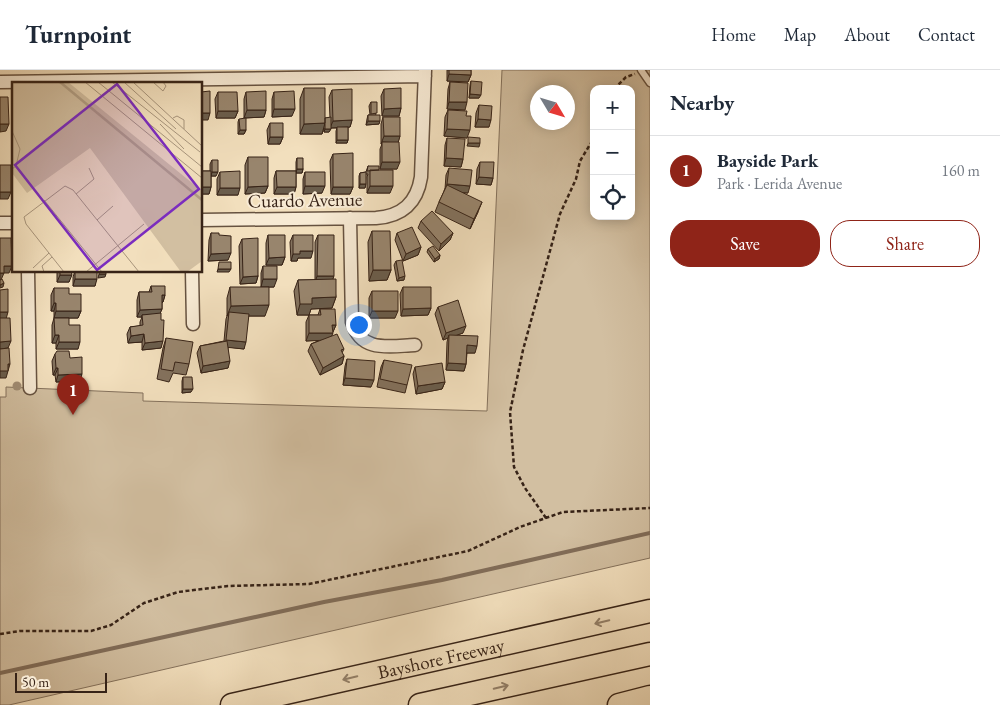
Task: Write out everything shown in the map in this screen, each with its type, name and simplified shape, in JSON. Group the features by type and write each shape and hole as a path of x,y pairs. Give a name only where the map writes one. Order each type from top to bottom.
{"highway":[{"name":"Bayshore Freeway","path":"232,705 650,611"},
{"path":"420,705 650,654"},
{"path":"619,705 650,697"}],"street":[{"path":"0,82 25,78 425,73"},
{"name":"Cuardo Avenue","path":"202,220 387,217 408,207 419,188 421,177 425,73"},
{"path":"350,218 352,322 355,333 363,341 374,345 415,345"},
{"path":"28,272 30,388"},
{"path":"192,272 193,324"}],"lane":[{"path":"641,71 650,83"}],"path":[{"path":"618,85 626,77 641,71"},
{"path":"546,518 525,488 514,466 510,412 519,368 560,214 576,179 580,161 590,145"},
{"path":"0,634 20,631 91,631 110,625 144,603 178,592 228,586 274,587 318,582 468,551 563,512 650,508"}],"shaded area":[{"path":"502,70 650,70 650,558 9,705 0,705 0,397 6,397 6,387 143,393 143,401 487,411"}],"building":[{"path":"449,70 471,70 471,75 449,74"},
{"path":"471,81 482,82 481,95 470,94"},
{"path":"450,82 468,83 467,102 449,102"},
{"path":"304,88 325,88 325,123 304,124"},
{"path":"401,88 401,108 384,109 384,89"},
{"path":"352,89 352,120 333,121 332,90"},
{"path":"210,91 210,113 202,113 202,92"},
{"path":"266,91 266,110 247,110 246,92"},
{"path":"294,91 295,109 274,109 274,92"},
{"path":"218,92 237,92 238,111 218,111"},
{"path":"0,97 8,97 9,124 0,124"},
{"path":"371,102 377,102 377,113 371,114"},
{"path":"479,105 492,106 491,120 478,119"},
{"path":"448,110 467,111 466,116 471,116 470,130 447,129"},
{"path":"368,115 380,115 380,121 368,121"},
{"path":"331,117 331,129 325,129 325,118"},
{"path":"383,117 400,117 400,136 384,136"},
{"path":"246,118 246,130 240,130 239,119"},
{"path":"270,123 283,123 283,137 270,137"},
{"path":"337,127 348,127 348,140 337,140"},
{"path":"468,137 480,138 480,143 468,143"},
{"path":"447,138 465,139 463,159 446,158"},
{"path":"382,142 399,142 400,162 382,162"},
{"path":"353,153 353,187 333,187 333,154"},
{"path":"248,157 268,157 268,186 248,187"},
{"path":"297,158 303,158 303,169 297,169"},
{"path":"212,160 218,160 218,172 212,172"},
{"path":"480,162 494,162 493,178 479,177"},
{"path":"0,165 11,165 11,192 0,192"},
{"path":"368,166 379,166 379,170 367,171"},
{"path":"449,168 472,170 470,186 447,184"},
{"path":"370,170 393,170 393,186 370,186"},
{"path":"202,171 211,171 211,187 202,187"},
{"path":"240,171 240,188 220,188 220,172"},
{"path":"276,171 296,171 296,187 277,187"},
{"path":"305,172 325,172 325,186 305,186"},
{"path":"366,172 366,184 360,184 360,173"},
{"path":"447,185 482,202 474,219 439,202"},
{"path":"432,211 453,233 441,244 421,221"},
{"path":"412,227 421,247 406,254 397,233"},
{"path":"372,231 390,231 391,270 373,270"},
{"path":"211,233 231,236 231,253 211,254"},
{"path":"268,235 285,235 285,257 269,258"},
{"path":"293,235 313,235 313,251 300,251 300,254 293,254"},
{"path":"318,235 334,235 334,276 317,276"},
{"path":"0,238 11,238 12,266 4,266 4,273 0,273"},
{"path":"258,238 258,276 243,277 242,239"},
{"path":"433,246 440,255 435,259 428,249"},
{"path":"402,260 405,276 399,278 396,261"},
{"path":"219,262 231,262 231,269 218,269"},
{"path":"263,266 277,266 277,279 263,279"},
{"path":"60,272 71,272 72,275 60,275"},
{"path":"75,272 97,272 97,279 75,279"},
{"path":"336,279 336,297 312,298 312,304 300,304 298,280"},
{"path":"151,286 165,286 165,295 162,295 162,309 140,310 139,292 152,292"},
{"path":"230,287 269,287 269,305 231,306"},
{"path":"403,287 431,287 431,308 403,309"},
{"path":"54,288 69,288 69,294 81,294 81,311 56,311"},
{"path":"8,289 8,312 0,312 0,290"},
{"path":"372,291 398,291 398,311 372,311"},
{"path":"458,300 466,326 446,333 438,307"},
{"path":"320,309 335,309 336,325 332,325 333,333 309,333 309,315 321,315"},
{"path":"229,312 249,314 246,342 226,340"},
{"path":"161,313 161,320 164,320 163,341 145,343 144,334 131,336 130,327 143,325 142,315"},
{"path":"0,318 10,318 11,341 0,342"},
{"path":"54,318 69,318 69,325 80,325 80,342 59,342 59,335 55,335"},
{"path":"337,334 344,349 341,350 344,356 323,368 311,344"},
{"path":"449,335 478,336 477,346 467,345 466,364 448,363"},
{"path":"166,338 193,342 189,364 175,362 173,371 161,369"},
{"path":"227,341 230,361 203,366 200,346"},
{"path":"9,348 10,364 8,364 8,371 0,371 0,349"},
{"path":"57,351 69,351 70,358 82,357 82,374 58,375 55,354"},
{"path":"347,359 375,361 374,380 345,378"},
{"path":"384,360 412,365 407,385 380,379"},
{"path":"442,363 445,382 418,386 415,367"},
{"path":"183,377 192,377 193,389 183,389"}],"waterway":[{"path":"0,673 324,602 442,580 650,533"}],"place":[{"name":"Bayside Park","path":"73,415"}]}
